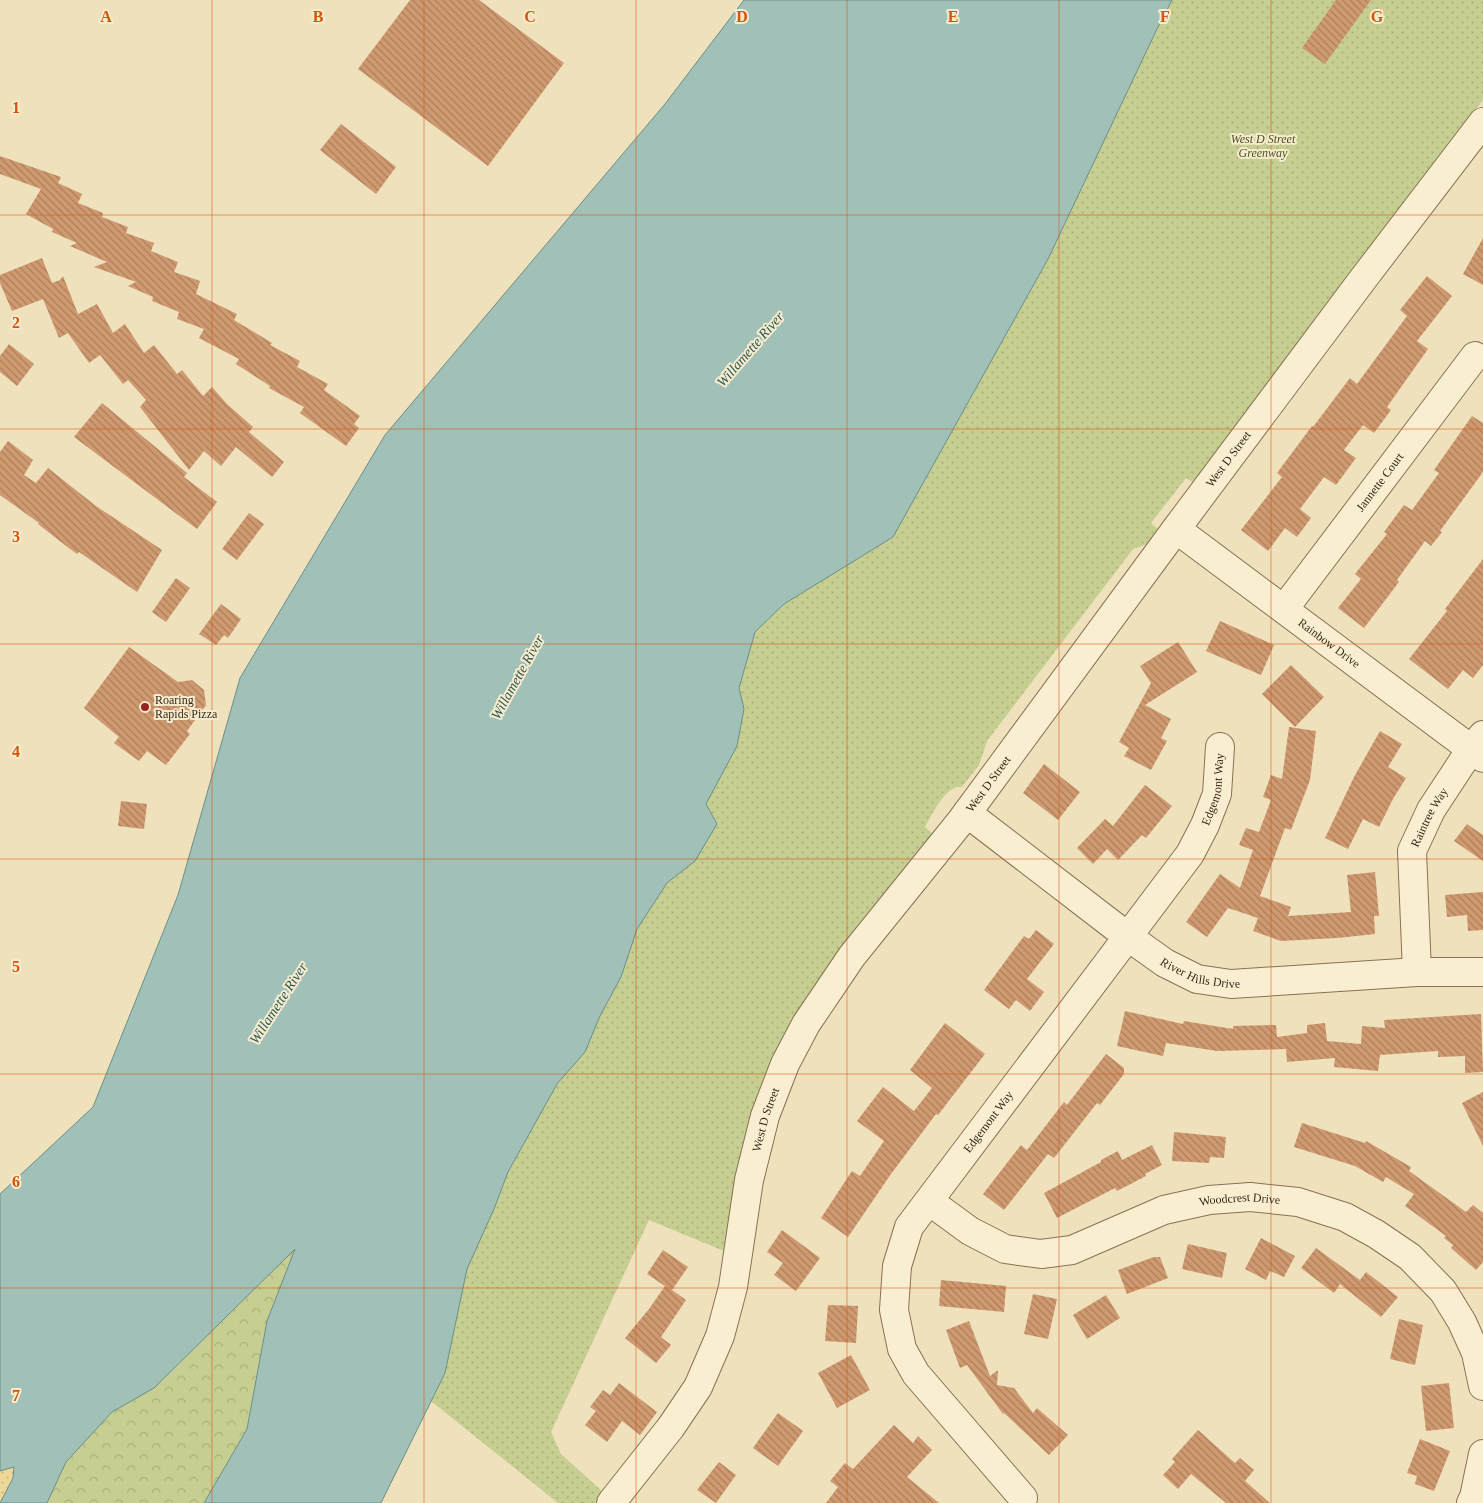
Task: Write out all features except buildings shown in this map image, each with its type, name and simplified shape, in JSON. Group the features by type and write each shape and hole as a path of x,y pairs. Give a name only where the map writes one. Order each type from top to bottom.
{"street":[{"name":"West D Street","path":"611,1503 671,1427 698,1387 720,1336 733,1287 749,1180 765,1116 785,1064 806,1024 852,956 967,814 1176,529 1483,122"},
{"name":"Jannette Court","path":"1284,609 1475,356"},
{"name":"Rainbow Drive","path":"1176,529 1284,609 1479,747"},
{"name":"Edgemont Way","path":"1023,1498 916,1374 902,1349 894,1310 897,1266 909,1227 1190,854 1205,826 1217,794 1220,747"},
{"name":"Raintree Way","path":"1417,972 1412,851 1431,810 1479,747"},
{"name":"River Hills Drive","path":"967,814 1127,936 1165,963 1197,979 1231,984 1417,972 1483,972"},
{"name":"Woodcrest Drive","path":"928,1201 970,1231 1004,1250 1041,1254 1072,1250 1164,1210 1209,1200 1250,1197 1298,1202 1345,1217 1376,1234 1410,1257 1443,1291 1462,1322 1476,1353 1483,1386"},
{"path":"1476,1500 1483,1454"}],"green space":[{"name":"West D Street Greenway","path":"1172,0 1483,0 1483,100 1375,239 1199,486 1186,478 1151,523 1159,530 1150,543 1133,549 987,741 979,765 962,787 950,790 940,801 925,827 933,834 855,929 808,995 788,1029 770,1066 748,1124 724,1251 649,1220 551,1432 561,1454 604,1493 596,1503 558,1503 431,1401 445,1373 467,1269 494,1209 508,1172 557,1084 585,1052 600,1016 621,977 637,929 667,883 695,861 706,805 744,710 739,688 755,632 784,604 893,537 1048,259"},
{"path":"296,1248 267,1321 247,1429 204,1503 47,1503 66,1462 112,1411 154,1388"}],"sand":[{"path":"14,1466 13,1478 0,1503 0,1471"}],"water":[{"name":"Willamette River","path":"744,0 1172,0 1048,259 893,537 784,604 755,632 739,688 744,709 737,746 706,804 717,824 695,861 667,883 637,929 621,977 600,1016 585,1052 557,1084 508,1172 494,1209 467,1269 445,1373 381,1503 204,1503 247,1429 267,1321 295,1249 154,1388 112,1412 66,1462 47,1503 0,1503 13,1478 14,1467 0,1471 0,1194 93,1107 178,895 240,678 385,435 665,104"}],"place":[{"name":"Roaring Rapids Pizza","path":"145,707"}]}
